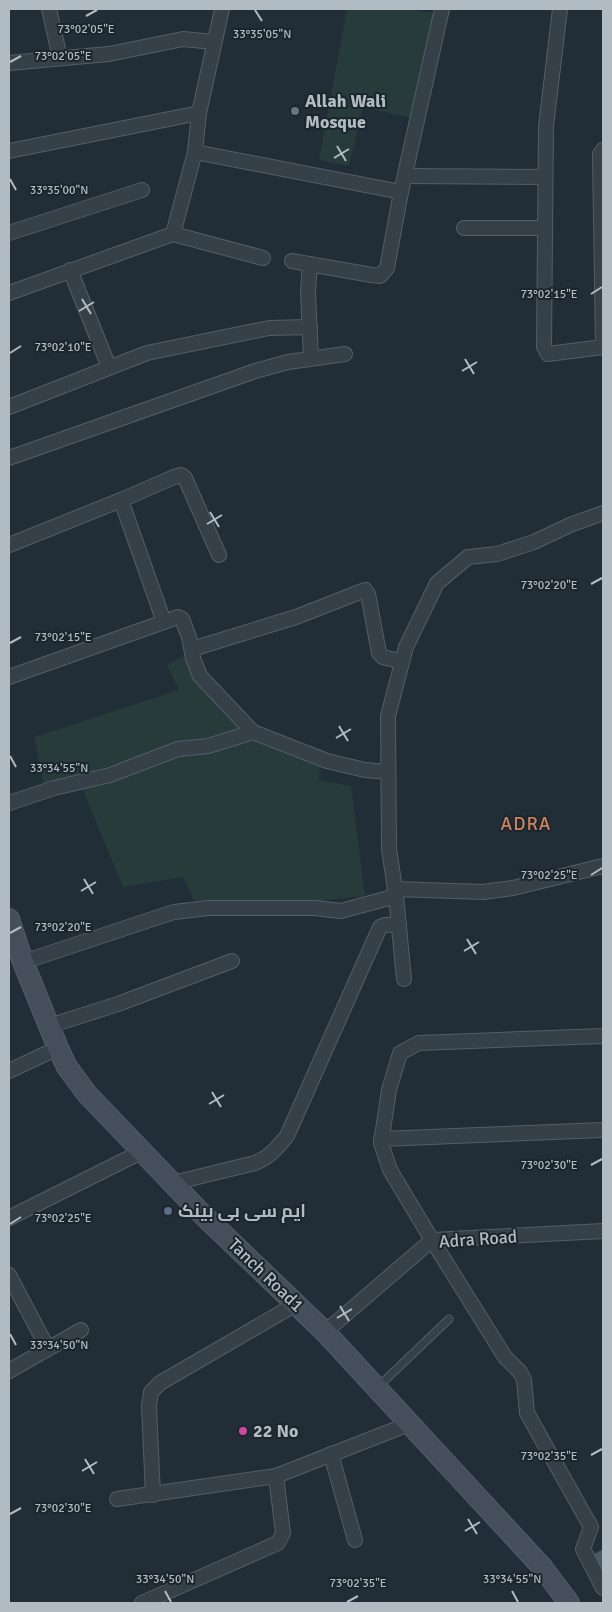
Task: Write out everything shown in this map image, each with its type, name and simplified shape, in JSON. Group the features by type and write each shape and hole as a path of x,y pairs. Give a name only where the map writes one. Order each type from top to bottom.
{"street":[{"path":"49,9 60,58"},
{"path":"173,234 195,152 199,113 222,9"},
{"path":"292,261 380,276 387,268 401,192 440,9"},
{"path":"560,9 546,126 544,347 545,352 548,354 603,347 600,154 603,150"},
{"path":"9,63 110,54 183,39 214,42"},
{"path":"9,151 199,113"},
{"path":"195,152 401,192"},
{"path":"405,176 545,177"},
{"path":"9,233 142,190"},
{"path":"464,228 545,228"},
{"path":"9,292 173,234 263,258"},
{"path":"310,264 308,291 311,358"},
{"path":"70,270 110,367"},
{"path":"9,406 147,353 269,328 310,327"},
{"path":"9,458 246,374 288,362 345,354"},
{"path":"9,545 181,475 185,478 219,555"},
{"path":"121,500 164,622"},
{"path":"404,979 396,892 389,849 387,772 388,716 406,646 437,583 468,557 497,554 534,542 570,525 603,513"},
{"path":"192,649 296,618 365,590 368,594 379,652 383,657 402,662"},
{"path":"9,677 178,617 182,619 189,637 200,676 253,732 327,761 365,770 387,772"},
{"path":"9,804 54,788 110,775 178,749 208,746 253,732"},
{"path":"23,962 174,912 208,908 315,908 341,911 396,892 483,892 514,888 603,866"},
{"path":"173,1183 255,1163 266,1159 276,1150 287,1136 380,927 399,924"},
{"name":"Tanch Road1","path":"10,925 58,1048 67,1067 87,1094 228,1240 325,1332 542,1567 569,1603"},
{"path":"49,1026 118,1004 232,961"},
{"path":"603,1036 419,1044 400,1053 389,1090 380,1143 390,1170 432,1240 505,1357 520,1372 524,1380 527,1413 591,1527 583,1549 603,1588"},
{"path":"9,1071 58,1048"},
{"path":"381,1139 603,1130"},
{"path":"9,1218 143,1151"},
{"name":"Adra Road","path":"325,1332 432,1240 603,1231"},
{"path":"11,1285 48,1349"},
{"path":"153,1495 149,1406 151,1392 160,1383 296,1304"},
{"path":"9,1371 81,1330"},
{"path":"117,1499 276,1476 409,1424"},
{"path":"331,1454 355,1540"},
{"path":"142,1603 278,1543 283,1533 276,1476"}],"lane":[{"path":"376,1388 449,1319"}],"green space":[{"path":"347,9 408,9 439,14 416,119 363,107 349,166 319,160"},
{"path":"183,656 242,727 44,785 34,737 179,690 167,665"},
{"path":"256,738 320,764 319,780 351,786 365,896 309,902 194,900 183,877 123,887 83,790 179,753"}],"building":[{"path":"603,1549 603,1572 594,1554"}],"place":[{"name":"Allah Wali Mosque","path":"295,111"},
{"name":"ایم سی بی بینک","path":"168,1211"},
{"name":"22 No","path":"243,1431"}],"district":[{"name":"ADRA","path":"526,823"}]}
